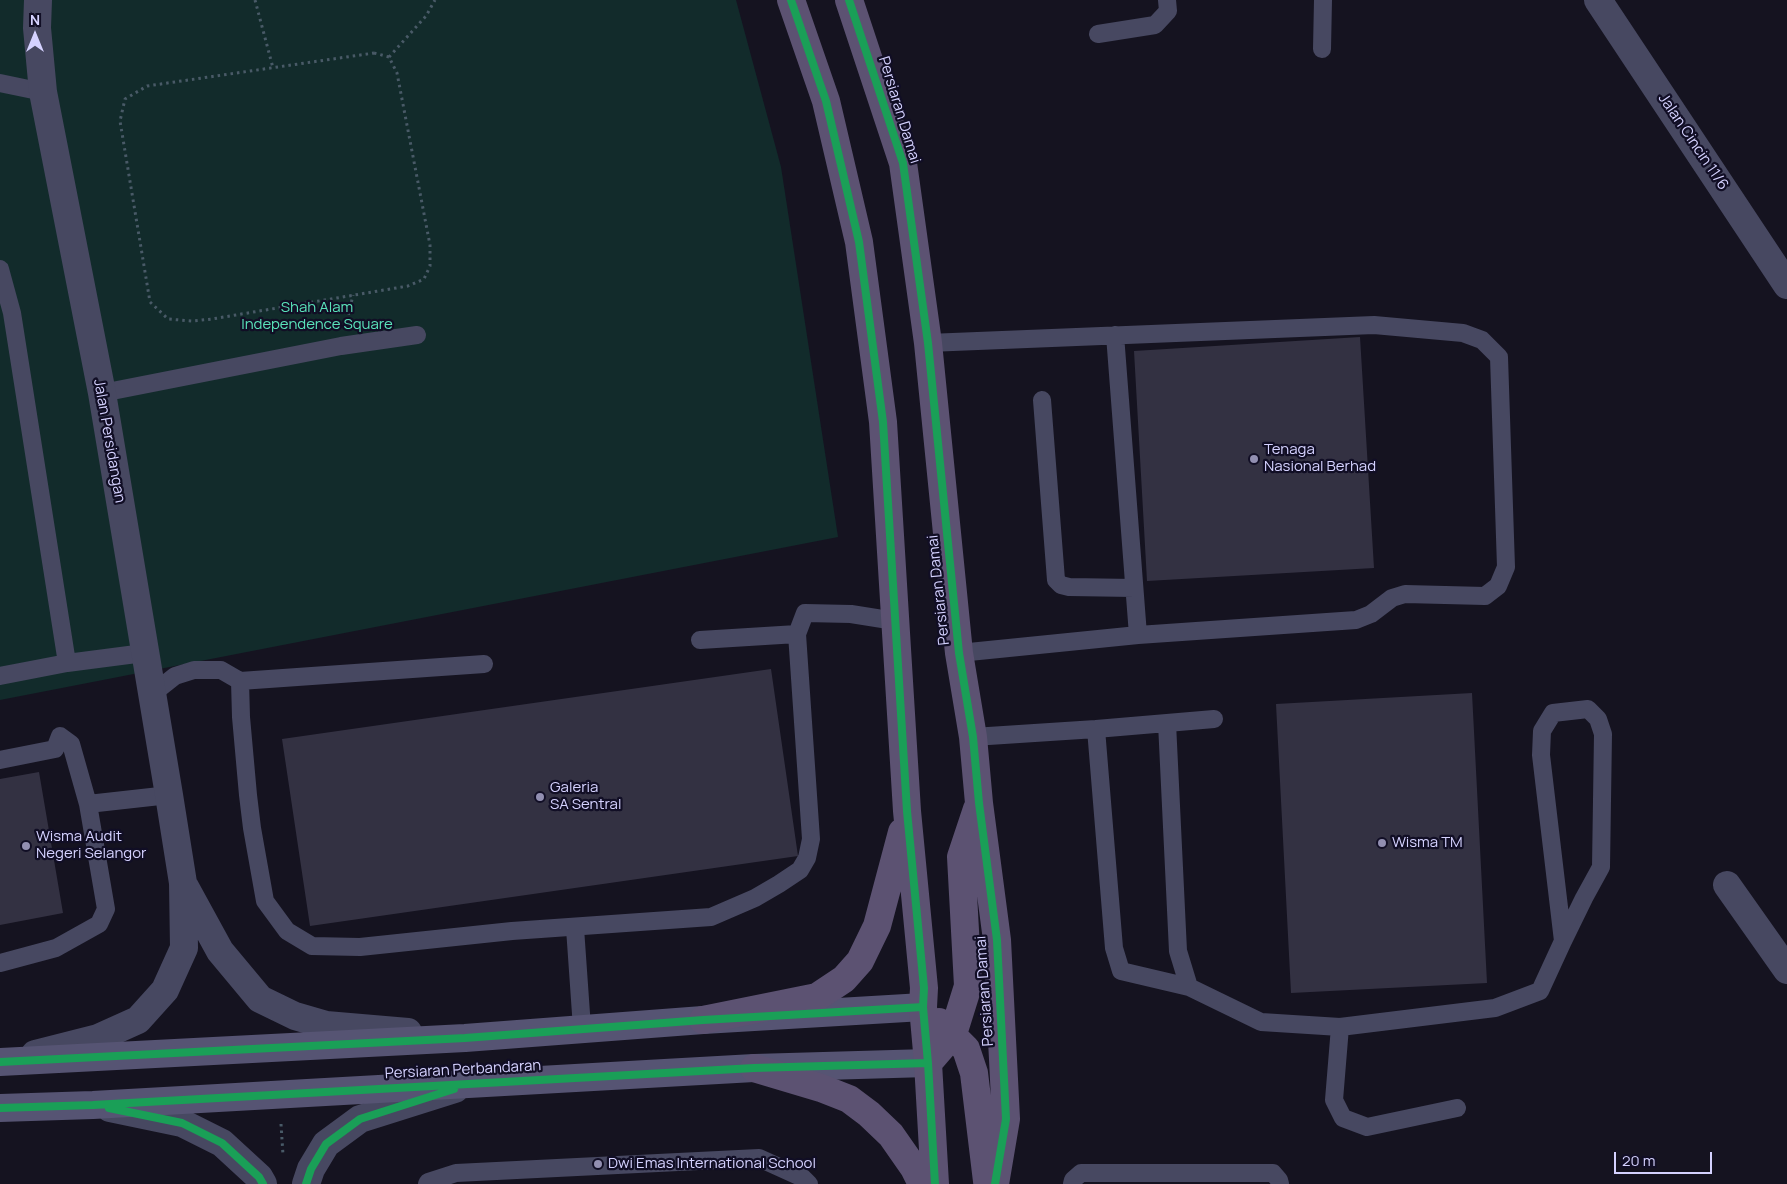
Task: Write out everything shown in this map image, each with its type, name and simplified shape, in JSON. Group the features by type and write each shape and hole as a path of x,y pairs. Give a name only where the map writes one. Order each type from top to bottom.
{"main road":[{"path":"791,0 826,101 859,242 883,422 907,811 924,988 923,1007 935,1184"},
{"name":"Persiaran Damai","path":"849,0 903,164 928,343 959,653 973,737 979,803 997,940 1006,1119 995,1184"},
{"path":"928,1063 953,1034 968,986 961,857 979,803"},
{"path":"703,1020 817,997 844,979 860,961 878,926 907,811"},
{"path":"3,1061 466,1038 582,1028 923,1007 953,1034 966,1049 974,1073 988,1184"},
{"name":"Persiaran Perbandaran","path":"0,1108 93,1105 754,1068 928,1063"},
{"path":"754,1068 821,1088 849,1099 869,1114 891,1135 914,1168 922,1184"}],"street":[{"name":"Jalan Persidangan","path":"3,1061 98,1038 138,1020 165,990 184,948 183,883 169,795 102,394 43,92 37,28 38,0"},
{"name":"Jalan Cincin 11/6","path":"1598,0 1787,285"},
{"name":"Jalan Persidangan","path":"183,883 220,951 260,999 295,1016 326,1025 466,1038"},
{"path":"1728,885 1787,970"},
{"path":"306,1184 311,1169 326,1144 360,1119 470,1084"},
{"path":"93,1105 182,1123 222,1143 259,1177 262,1184"}],"lane":[{"path":"1098,34 1155,25 1168,11 1168,0"},
{"path":"1322,49 1323,0"},
{"path":"0,83 43,92"},
{"path":"0,269 67,663"},
{"path":"928,343 1374,325 1463,333 1482,340 1499,357 1506,567 1498,586 1485,596 1405,594 1392,598 1371,614 1356,620 1138,635 959,653"},
{"path":"102,394 341,346 417,335"},
{"path":"1115,335 1138,635"},
{"path":"1042,400 1056,580 1061,585 1069,587 1134,588"},
{"path":"240,680 241,717 251,820 265,901 287,932 312,946 360,946 485,934 711,918 755,898 800,870 806,858 811,839 797,634 805,613 851,614 895,621"},
{"path":"700,640 797,634"},
{"path":"0,676 67,663 144,653"},
{"path":"152,695 175,676 194,670 221,670 240,680 484,664"},
{"path":"1096,729 1114,948 1120,971 1189,987 1261,1022 1340,1027 1495,1008 1540,991 1584,898 1601,867 1603,734 1598,719 1588,708 1553,713 1542,731 1541,755 1563,941"},
{"path":"973,737 1214,719"},
{"path":"1167,722 1178,951 1189,987"},
{"path":"0,760 54,749 60,736 71,744 88,804 106,909 100,924 56,948 0,963"},
{"path":"88,804 169,795"},
{"path":"575,928 582,1028"},
{"path":"1340,1027 1334,1100 1342,1118 1367,1127 1457,1108"},
{"path":"427,1184 428,1182 456,1173 759,1158 803,1178 809,1184"},
{"path":"1072,1184 1081,1173 1273,1173 1280,1184"}],"path":[{"path":"256,0 273,68"},
{"path":"389,57 426,16 435,0"},
{"path":"374,52 389,57 397,73 430,245 430,266 424,279 408,286 212,319 192,321 168,319 150,302 120,122 126,99 147,86 273,68 374,52"}],"green space":[{"name":"Shah Alam Independence Square","path":"0,0 736,0 781,167 838,537 0,700"}],"building":[{"name":"Tenaga Nasional Berhad","path":"1360,337 1374,568 1147,581 1134,351"},
{"name":"Galeria SA Sentral","path":"771,669 798,856 310,926 282,739"},
{"name":"Wisma TM","path":"1472,693 1487,983 1291,993 1276,704"},
{"name":"Wisma Audit Negeri Selangor","path":"39,772 63,913 0,925 0,779"}],"cycle path":[{"path":"791,0 826,101 859,242 883,422 907,811 924,988 923,1007 935,1184"},
{"path":"849,0 903,163 928,343 959,653 973,737 979,803 997,940 1006,1119 995,1184"},
{"path":"0,1062 465,1038 703,1020 923,1007"},
{"path":"0,1108 93,1105 754,1068 928,1063"},
{"path":"306,1184 311,1169 326,1144 360,1119 454,1089"},
{"path":"109,1108 182,1123 222,1143 259,1177 263,1184"}],"place":[{"name":"Tenaga Nasional Berhad","path":"1254,459"},
{"name":"Galeria SA Sentral","path":"540,797"},
{"name":"Wisma TM","path":"1382,843"},
{"name":"Wisma Audit Negeri Selangor","path":"26,846"},
{"name":"Dwi Emas International School","path":"598,1164"}]}
